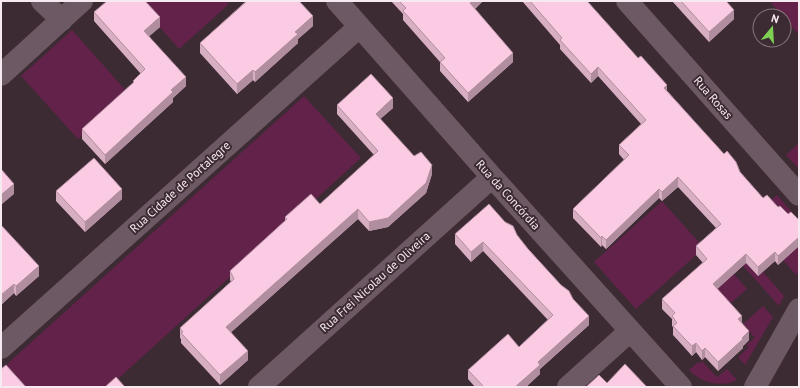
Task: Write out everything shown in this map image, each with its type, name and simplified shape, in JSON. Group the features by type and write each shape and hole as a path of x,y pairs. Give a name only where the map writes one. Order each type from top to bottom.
{"street":[{"path":"42,1 62,20"},
{"path":"1,75 82,1"},
{"name":"Rua da Concórdia","path":"337,1 492,177 681,387"},
{"name":"Rua Rosas","path":"628,1 799,195"},
{"name":"Rua Cidade de Portalegre","path":"1,348 359,27"},
{"name":"Rua Frei Nicolau de Oliveira","path":"259,387 492,177"},
{"path":"755,387 799,308"},
{"path":"568,387 630,331"}],"shaded area":[{"path":"137,1 227,1 229,4 179,49"},
{"path":"773,1 799,1 799,35 792,27 792,8 775,8 771,3"},
{"path":"72,30 129,94 78,139 21,76"},
{"path":"304,96 361,158 109,387 26,387 6,365"},
{"path":"799,143 799,169 786,155"},
{"path":"777,195 799,220 799,229 767,204"},
{"path":"662,201 704,248 636,309 594,262"},
{"path":"799,246 799,270 796,275 783,260"},
{"path":"746,263 758,276 763,272 784,296 779,306 743,266"},
{"path":"734,274 747,289 726,307 711,291"},
{"path":"763,306 773,317 745,365 738,357 749,347 746,345 755,338 743,324"},
{"path":"702,361 717,377 727,369 737,380 725,384 718,384 699,378 689,370 698,362 699,364"}],"building":[{"path":"107,1 145,1 160,17 144,31 186,77 171,90 173,92 105,155 82,129 134,82 133,81 145,69 94,12"},
{"path":"247,1 299,1 313,16 295,32 298,34 255,72 253,70 237,84 200,43"},
{"path":"399,1 473,1 470,3 513,53 468,93 440,62 445,58 403,11 406,8"},
{"path":"530,1 587,1 638,58 641,56 667,85 664,88 724,154 727,151 736,162 740,172 763,198 767,195 778,207 780,206 788,214 791,212 799,220 799,237 778,256 775,252 758,267 746,254 713,284 742,316 738,319 749,331 742,338 743,339 718,362 705,348 702,351 696,343 692,346 673,326 677,323 672,316 675,313 662,299 707,259 696,246 721,224 678,177 662,192 659,189 606,240 602,236 601,238 573,209 629,155 619,145 646,120 598,67 591,74 560,40 562,38"},
{"path":"681,1 726,1 734,10 709,32"},
{"path":"371,74 393,98 376,114 414,156 421,152 432,165 426,183 388,218 369,222 358,209 226,327 248,351 220,375 181,333 183,332 180,328 234,279 230,271 287,219 285,217 311,194 320,204 378,151 337,105"},
{"path":"94,158 122,189 85,222 56,191"},
{"path":"1,169 14,184 1,195"},
{"path":"489,204 505,222 513,226 517,235 528,249 561,285 569,291 573,299 589,316 538,362 540,365 515,387 484,387 468,370 508,334 519,347 553,315 483,242 471,252 455,234"},
{"path":"1,225 39,266 16,286 14,284 1,295"},
{"path":"625,364 647,387 586,387 599,375 607,383"},
{"path":"6,365 26,387 1,387 1,369"},
{"path":"116,377 125,387 105,387"}]}
